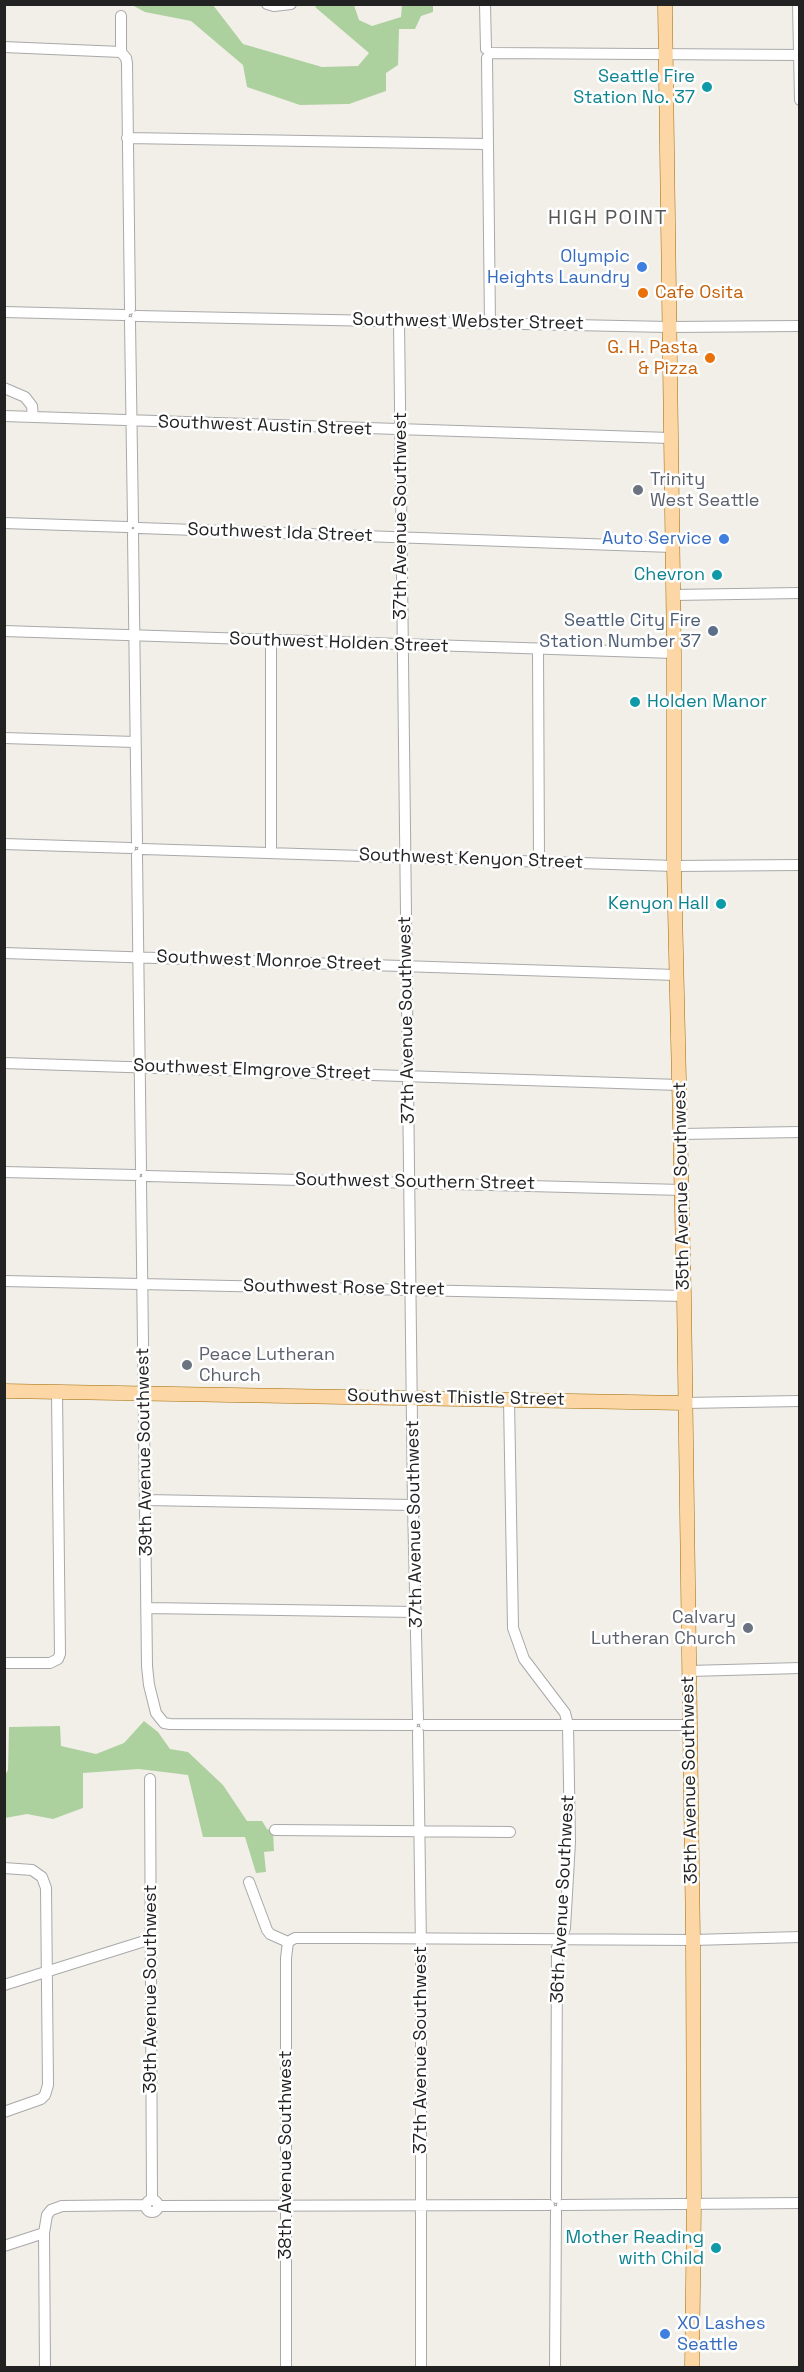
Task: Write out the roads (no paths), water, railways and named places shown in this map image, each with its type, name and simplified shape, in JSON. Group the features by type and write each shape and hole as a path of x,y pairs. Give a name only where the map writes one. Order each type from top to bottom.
{"main road":[{"name":"35th Avenue Southwest","path":"665,4 674,653 674,866 684,1296 693,1940 692,2367"},
{"name":"Southwest Thistle Street","path":"4,1391 685,1403"}],"street":[{"path":"267,4 274,6 291,4"},
{"path":"486,4 489,323"},
{"path":"798,4 800,100"},
{"name":"39th Avenue Southwest","path":"121,16 121,52 126,58 149,1685 153,1703 161,1720 170,1724 418,1725"},
{"path":"4,47 121,52"},
{"path":"488,53 666,56 799,55"},
{"path":"127,138 486,144"},
{"name":"Southwest Webster Street","path":"4,312 669,327 800,326"},
{"name":"37th Avenue Southwest","path":"399,321 401,645 420,1832 421,2367"},
{"path":"4,388 25,397 32,406 33,417"},
{"name":"Southwest Austin Street","path":"4,416 670,438"},
{"name":"Southwest Ida Street","path":"4,523 672,547"},
{"path":"673,595 800,593"},
{"name":"Southwest Holden Street","path":"4,631 674,653"},
{"path":"271,641 271,853"},
{"path":"538,650 539,861"},
{"path":"4,738 135,742"},
{"name":"Southwest Kenyon Street","path":"4,844 674,866 800,865"},
{"name":"Southwest Monroe Street","path":"4,953 676,975"},
{"name":"Southwest Elmgrove Street","path":"4,1063 679,1085"},
{"path":"681,1134 800,1132"},
{"name":"Southwest Southern Street","path":"4,1172 682,1190"},
{"name":"Southwest Rose Street","path":"4,1281 684,1296"},
{"path":"4,1663 50,1663 59,1658 60,1654 57,1392"},
{"name":"36th Avenue Southwest","path":"509,1399 513,1628 524,1659 565,1713 568,1725 570,1842 565,1928 557,1948 555,2367"},
{"name":"Southwest Thistle Street","path":"685,1403 800,1401"},
{"path":"146,1500 413,1505"},
{"path":"147,1608 415,1612"},
{"path":"689,1671 800,1668"},
{"path":"418,1725 689,1725"},
{"name":"39th Avenue Southwest","path":"150,1779 152,2204"},
{"path":"275,1830 510,1832"},
{"path":"4,1868 32,1870 42,1877 46,1888 45,1971 48,2085 45,2095 33,2102 4,2112"},
{"path":"249,1882 267,1930 270,1934 288,1942 295,1938 693,1940 800,1937"},
{"path":"4,1985 152,1939"},
{"name":"38th Avenue Southwest","path":"286,2367 286,1958 288,1942"},
{"path":"45,2367 44,2233 47,2215 51,2210 62,2206 800,2203"},
{"path":"4,2246 44,2233"}],"place":[{"name":"Seattle Fire Station No. 37","path":"707,87"},
{"name":"Olympic Heights Laundry","path":"642,267"},
{"name":"Cafe Osita","path":"643,293"},
{"name":"G. H. Pasta & Pizza","path":"710,358"},
{"name":"Trinity West Seattle","path":"638,490"},
{"name":"Auto Service","path":"724,539"},
{"name":"Chevron","path":"717,575"},
{"name":"Seattle City Fire Station Number 37","path":"713,631"},
{"name":"Holden Manor","path":"635,702"},
{"name":"Kenyon Hall","path":"721,904"},
{"name":"Peace Lutheran Church","path":"187,1365"},
{"name":"Calvary Lutheran Church","path":"748,1628"},
{"name":"Mother Reading with Child","path":"716,2248"},
{"name":"XO Lashes Seattle","path":"665,2334"}],"district":[{"name":"HIGH POINT","path":"608,219"}]}
